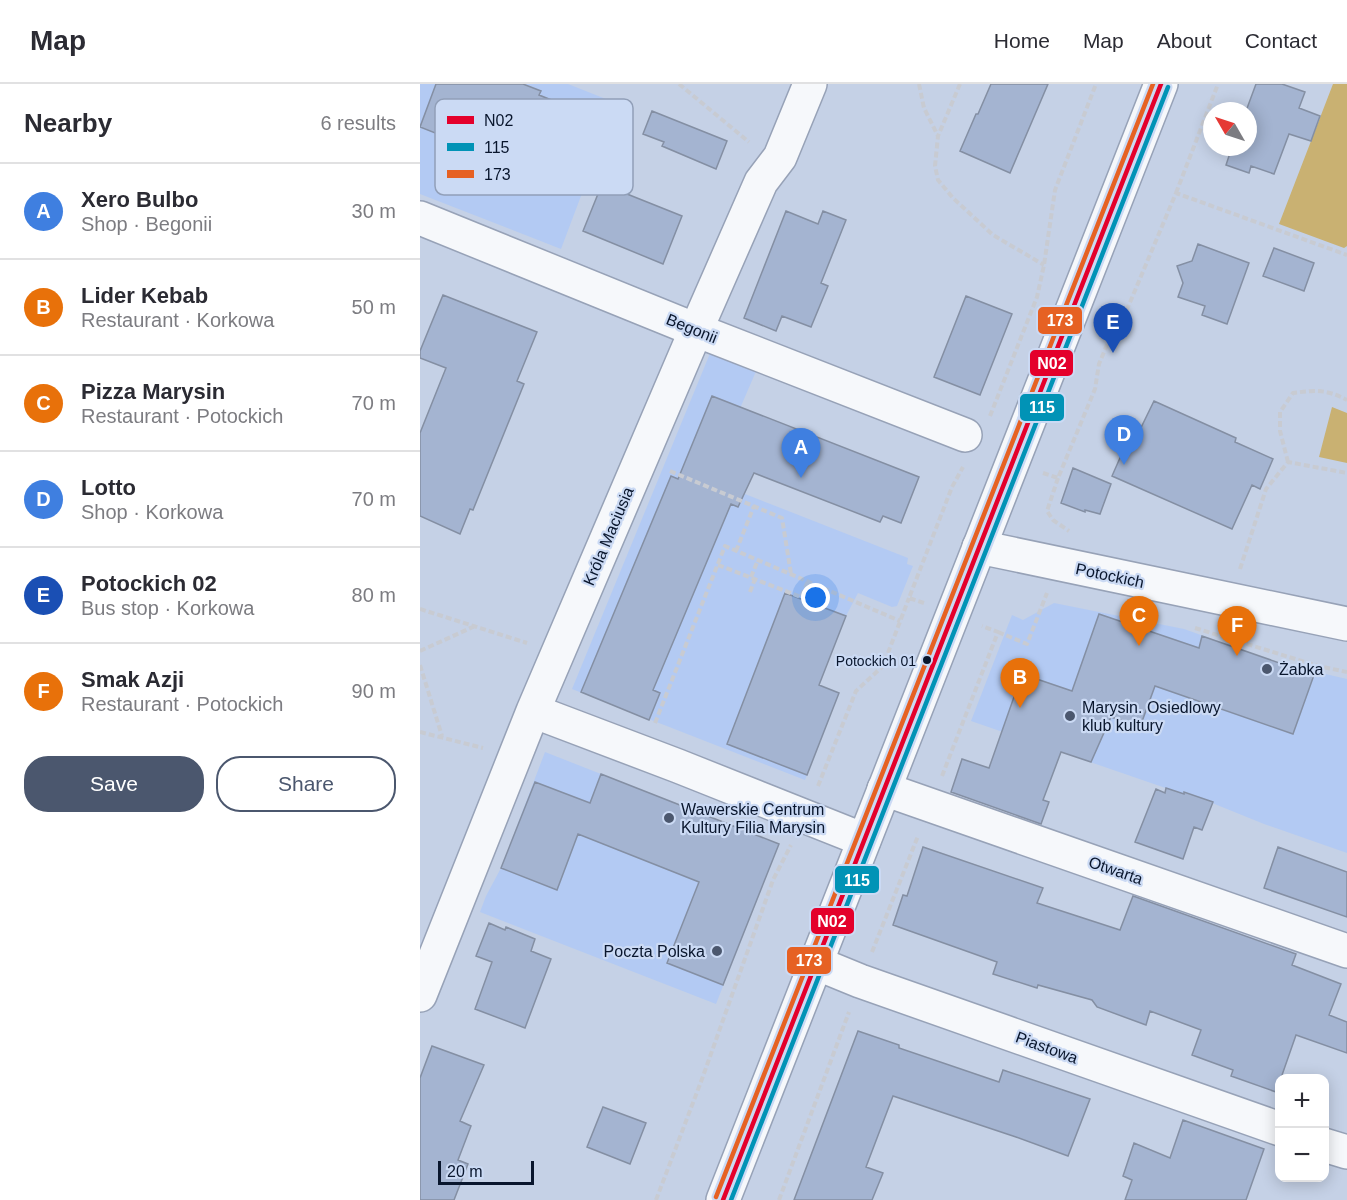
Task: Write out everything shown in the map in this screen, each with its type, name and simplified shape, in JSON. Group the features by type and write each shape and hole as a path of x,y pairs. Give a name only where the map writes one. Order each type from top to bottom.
{"street":[{"name":"Króla Maciusia","path":"420,995 533,711 696,330 761,183 780,157 810,84"},
{"path":"723,1200 1161,84"},
{"name":"Begonii","path":"420,218 696,330 977,426"},
{"name":"Potockich","path":"980,547 1347,624"},
{"path":"533,711 864,840"},
{"name":"Otwarta","path":"884,789 1347,951"},
{"name":"Piastowa","path":"816,963 894,993 1277,1128"},
{"path":"1329,1146 1347,1152"}],"path":[{"path":"679,84 749,142"},
{"path":"919,84 924,108 938,136"},
{"path":"960,84 938,136 935,166 938,180 953,198 993,234 1044,265"},
{"path":"977,426 1037,297 1044,265 1054,190 1096,84"},
{"path":"1070,532 1053,520 1047,512 1058,478 1095,389 1100,364 1111,334 1124,319 1218,84"},
{"path":"1176,193 1347,255"},
{"path":"1288,462 1280,432 1280,412 1293,393 1316,390 1334,393 1347,400"},
{"path":"1012,461 1058,478"},
{"path":"1288,462 1347,472"},
{"path":"1229,600 1266,489 1288,462"},
{"path":"663,468 782,518 792,574"},
{"path":"736,551 754,506"},
{"path":"652,728 725,546 900,621"},
{"path":"750,592 758,560"},
{"path":"718,565 801,597 808,581"},
{"path":"1240,568 1250,570"},
{"path":"998,632 1027,644 1048,591"},
{"path":"656,1200 773,880 805,817 856,692 883,666 909,598"},
{"path":"420,609 534,645"},
{"path":"420,651 476,626"},
{"path":"1186,626 1318,666 1347,672"},
{"path":"420,664 442,737"},
{"path":"420,732 464,742 515,759"}],"shaded area":[{"path":"420,84 568,84 606,99 435,99 435,195 581,195 561,249 420,194"},
{"path":"1333,84 1347,84 1347,246 1344,248 1279,224"},
{"path":"711,351 757,369 738,413 745,494 908,558 907,564 913,566 897,606 892,607 858,593 846,616 819,684 823,690 830,689 839,693 805,780 572,689"},
{"path":"1332,407 1347,413 1347,463 1319,457"},
{"path":"1054,603 1184,629 1314,675 1321,673 1347,679 1347,853 1264,824 1185,792 1183,794 971,721 1012,615 1023,620"},
{"path":"545,752 779,844 716,1004 480,912 501,868"}],"building":[{"path":"436,84 523,84 541,91 539,95 549,99 435,99 435,133 420,127"},
{"path":"991,84 1048,84 1010,173 960,151"},
{"path":"1256,84 1282,84 1305,92 1299,108 1320,116 1311,141 1289,134 1274,174 1251,166 1249,173 1226,165 1229,156 1257,156 1257,102 1249,102"},
{"path":"652,111 727,141 716,169 662,146 664,142 643,134"},
{"path":"598,195 630,195 682,216 663,264 583,231"},
{"path":"786,211 818,224 823,211 846,220 821,283 828,286 811,327 782,316 776,331 744,318"},
{"path":"1198,244 1249,263 1227,324 1202,315 1205,306 1178,297 1183,283 1177,266 1192,261"},
{"path":"1274,248 1314,263 1304,291 1263,276"},
{"path":"443,295 537,332 517,381 524,384 473,510 470,509 460,534 420,516 420,433 446,368 420,358 420,351"},
{"path":"966,296 1012,314 980,395 934,377"},
{"path":"712,396 919,477 901,523 883,516 880,522 754,473 738,507 731,504 653,690 660,693 649,720 581,692 671,476 678,479"},
{"path":"1154,401 1236,438 1235,442 1273,459 1260,489 1252,485 1232,529 1112,476 1127,442 1133,444"},
{"path":"1073,468 1111,484 1100,514 1085,510 1085,512 1061,503"},
{"path":"785,593 846,616 819,685 839,693 807,775 727,744"},
{"path":"1099,614 1199,648 1202,636 1314,675 1293,734 1155,686 1140,727 1111,717 1091,762 1061,752 1043,800 1049,802 1041,824 951,792 962,759 989,768 1022,674 1072,691"},
{"path":"601,774 779,844 723,985 667,963 699,882 578,834 557,890 501,868 535,782 590,803"},
{"path":"1166,788 1213,802 1202,830 1194,827 1183,859 1135,842 1156,789 1165,793"},
{"path":"923,847 1043,888 1037,903 1120,930 1133,896 1296,954 1292,965 1341,984 1329,1015 1347,1022 1347,1053 1296,1035 1282,1074 1275,1074 1275,1092 1231,1076 1233,1070 1192,1055 1201,1030 1150,1011 1146,1025 1097,1007 1092,1000 1038,985 1037,988 993,974 997,962 893,925 903,895 907,896"},
{"path":"1278,847 1347,872 1347,917 1264,888"},
{"path":"489,923 505,930 506,927 535,939 531,951 551,959 525,1028 475,1009 492,962 476,956"},
{"path":"858,1031 899,1045 899,1048 999,1082 1003,1070 1090,1099 1068,1156 893,1096 866,1167 883,1173 872,1200 794,1200"},
{"path":"432,1046 484,1065 460,1121 471,1126 458,1160 468,1164 454,1200 420,1200 420,1078"},
{"path":"603,1107 646,1123 630,1164 587,1147"},
{"path":"1183,1120 1264,1149 1246,1200 1125,1200 1132,1180 1123,1176 1134,1143 1170,1158"}],"transit line":[{"name":"173","path":"716,1197 1153,84"},
{"name":"N02","path":"723,1200 1161,84"},
{"name":"115","path":"731,1200 1168,87"}],"place":[{"name":"Potockich 02","path":"1113,353"},
{"name":"Lotto","path":"1124,465"},
{"name":"Xero Bulbo","path":"801,478"},
{"name":"Pizza Marysin","path":"1139,646"},
{"name":"Smak Azji","path":"1237,656"},
{"name":"Potockich 01","path":"927,660"},
{"name":"Żabka","path":"1267,669"},
{"name":"Lider Kebab","path":"1020,708"},
{"name":"Marysin. Osiedlowy klub kultury","path":"1070,716"},
{"name":"Wawerskie Centrum Kultury Filia Marysin","path":"669,818"},
{"name":"Poczta Polska","path":"717,951"}]}
